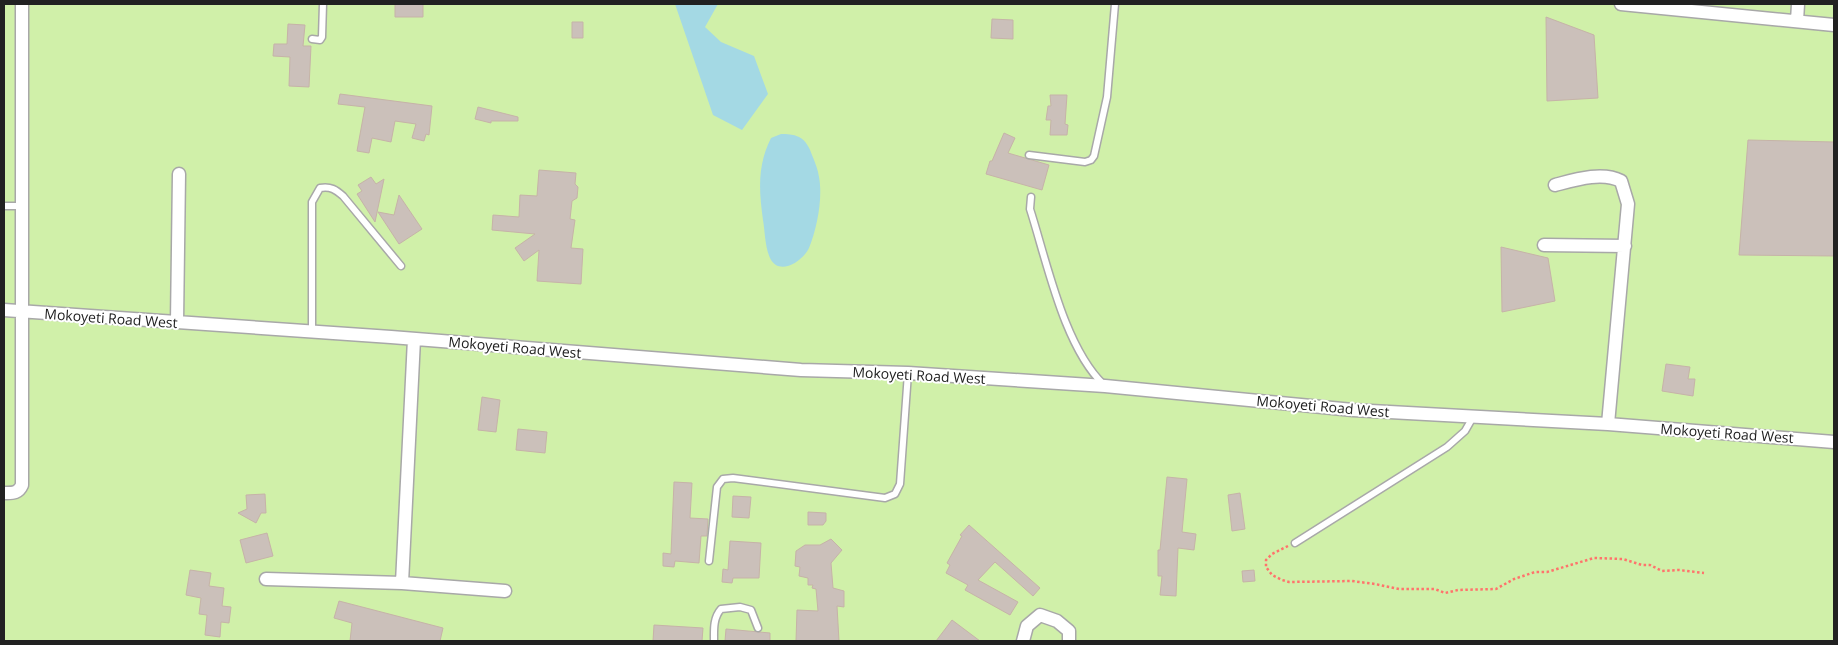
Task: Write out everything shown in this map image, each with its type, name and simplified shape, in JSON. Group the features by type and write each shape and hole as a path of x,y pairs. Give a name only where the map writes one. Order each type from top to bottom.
{"street":[{"path":"4,493 15,493 20,490 22,485 22,4"},
{"path":"1622,4 1834,25"},
{"path":"1797,21 1798,4"},
{"path":"177,322 179,174"},
{"path":"1555,185 1576,179 1611,178 1621,182 1628,204 1608,424"},
{"path":"1544,245 1625,246"},
{"name":"Mokoyeti Road West","path":"4,310 414,339 801,370 908,373 1105,386 1353,410 1608,424 1834,442"},
{"path":"402,583 414,339"},
{"path":"266,579 402,583 505,592"},
{"path":"1024,641 1027,626 1040,615 1057,621 1070,631 1069,641"}],"lane":[{"path":"312,39 320,40 322,37 323,4"},
{"path":"1029,155 1085,162 1091,160 1094,156 1107,97 1115,4"},
{"path":"312,332 312,202 320,188 334,188 343,196 400,266"},
{"path":"1031,196 1030,209 1064,316 1078,349 1096,377 1105,386"},
{"path":"4,206 21,206"},
{"path":"709,561 717,487 723,479 733,478 885,498 896,494 900,484 908,373"},
{"path":"1295,543 1447,447 1466,431 1474,417"},
{"path":"714,641 714,626 721,609 740,607 751,610 758,628"}],"path":[{"path":"1295,543 1272,554 1266,560 1266,567 1272,575 1282,580 1296,583 1352,581 1399,589 1435,589 1445,593 1458,590 1496,589 1514,579 1535,572 1547,572 1594,558 1616,558 1642,565 1650,565 1662,571 1679,570 1704,573"}],"green space":[{"path":"4,4 1834,4 1834,641 4,641"}],"water":[{"path":"675,4 718,4 705,27 721,42 754,56 768,94 742,130 713,115"},
{"path":"781,134 797,136 806,142 819,174 820,185 818,213 809,248 802,258 785,267 774,264 768,254 760,189 761,169 766,148 771,138"}],"building":[{"path":"395,4 423,4 423,17 395,17"},
{"path":"1546,17 1594,35 1598,98 1547,101"},
{"path":"992,19 1013,20 1013,39 991,38"},
{"path":"572,22 583,22 583,38 572,38"},
{"path":"288,24 305,25 303,46 311,46 309,87 289,86 290,57 273,56 274,44 287,44"},
{"path":"340,94 432,106 429,135 426,134 424,141 412,138 416,124 395,121 391,142 372,138 369,153 357,151 365,107 338,104"},
{"path":"1050,95 1067,95 1065,124 1068,125 1067,135 1050,135 1051,120 1046,120 1048,106 1051,106"},
{"path":"478,107 518,117 518,121 491,121 491,123 475,119"},
{"path":"1004,133 1015,138 1008,153 1049,165 1042,190 986,174 990,161 992,161"},
{"path":"1748,140 1834,142 1834,256 1739,255"},
{"path":"539,170 576,173 577,198 572,201 570,219 575,220 571,248 583,249 581,284 537,281 539,250 524,261 515,248 535,234 492,230 493,215 519,217 520,195 537,196"},
{"path":"371,177 376,184 384,179 375,222 357,194 362,191 358,185"},
{"path":"399,195 422,229 399,244 378,212 394,215"},
{"path":"1501,247 1548,258 1555,301 1502,312"},
{"path":"1666,364 1690,367 1688,379 1695,379 1693,396 1662,391"},
{"path":"482,397 500,400 496,432 478,430"},
{"path":"518,429 547,432 545,453 516,450"},
{"path":"1167,477 1187,479 1182,532 1196,534 1194,550 1178,548 1176,596 1160,595 1162,576 1158,576 1158,550 1160,550"},
{"path":"674,482 692,483 690,518 708,519 707,536 701,536 699,563 675,561 674,567 663,566 663,553 671,554"},
{"path":"1240,493 1245,529 1232,531 1228,495"},
{"path":"265,494 266,513 261,513 256,523 238,513 247,509 246,495"},
{"path":"733,496 751,497 749,518 732,517"},
{"path":"808,512 826,513 826,521 823,525 808,525"},
{"path":"969,525 1040,588 1033,596 995,562 978,580 1018,602 1010,615 965,590 968,585 946,573 950,565 947,563 962,536 960,535"},
{"path":"267,533 273,556 246,563 240,540"},
{"path":"831,539 842,550 831,563 833,588 844,591 844,607 837,606 839,641 796,641 797,610 818,611 816,589 812,588 813,585 808,585 808,578 799,576 800,567 795,566 796,551 805,545 820,545"},
{"path":"730,541 761,543 759,578 733,578 732,583 722,582 723,569 728,570"},
{"path":"190,570 211,573 209,586 224,588 222,606 231,607 229,623 221,622 220,637 205,635 207,615 199,614 201,598 186,595"},
{"path":"1254,570 1255,581 1243,582 1242,571"},
{"path":"339,601 443,628 440,641 350,641 352,623 334,618"},
{"path":"952,620 980,641 936,641"},
{"path":"654,625 703,628 702,641 653,641"},
{"path":"726,629 770,633 770,641 725,641"}]}
